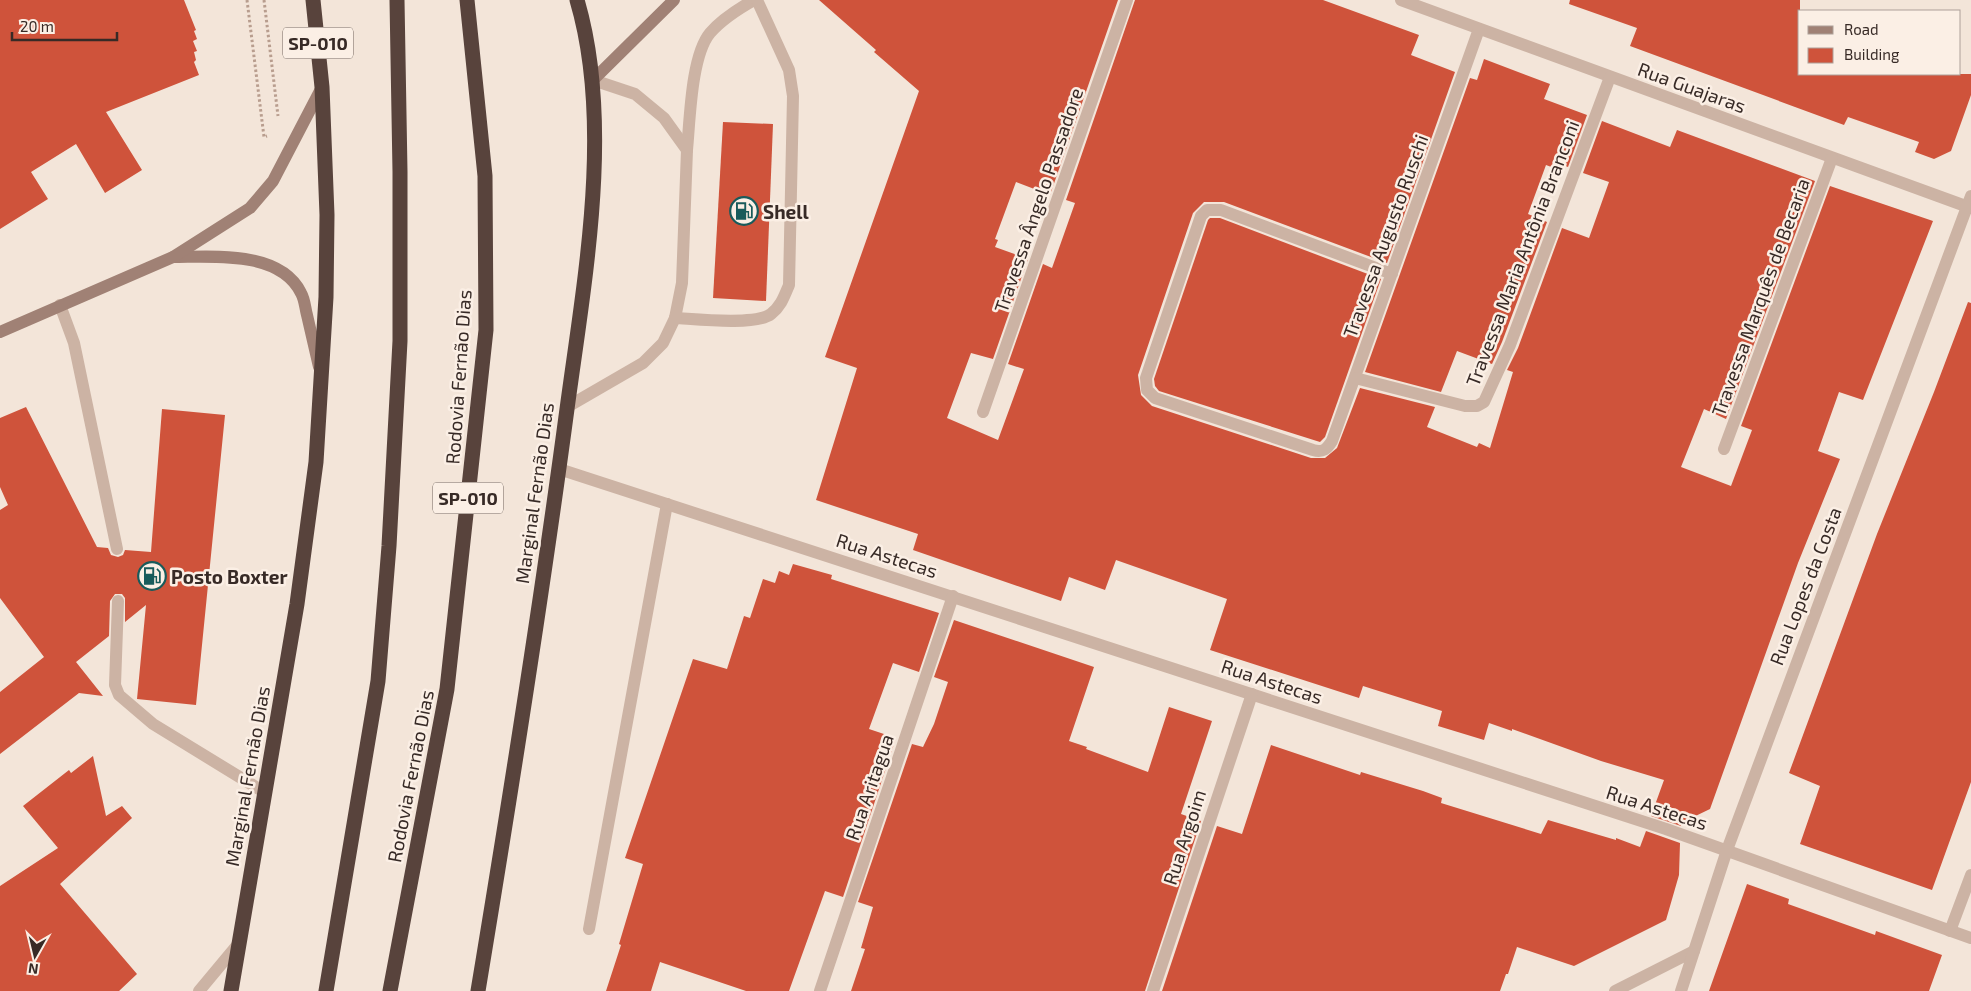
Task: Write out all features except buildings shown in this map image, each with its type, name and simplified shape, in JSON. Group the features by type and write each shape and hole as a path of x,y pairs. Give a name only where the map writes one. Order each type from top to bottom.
{"highway":[{"name":"Marginal Fernão Dias","path":"231,991 297,604 316,462 326,297 327,215 322,87 313,0"},
{"path":"326,991 378,681 389,546 400,341 397,0"},
{"name":"Rodovia Fernão Dias","path":"390,991 447,689 486,330 485,176 467,0"},
{"name":"Marginal Fernão Dias","path":"478,991 559,469 586,270 594,167 593,80 577,0"}],"main road":[{"path":"593,80 674,0"},
{"path":"0,332 173,257 250,208 273,181 322,87"},
{"path":"173,257 234,257 254,260 274,268 290,278 302,294 322,380"}],"street":[{"path":"567,407 643,363 663,343 675,318 682,282 688,150 696,65 709,34 730,14 756,0 789,70 793,96 789,285 781,304 769,316 754,321 675,318"},
{"name":"Travessa Ângelo Passadore","path":"983,412 1127,0"},
{"name":"Rua Guajaras","path":"1401,0 1832,158 1970,204"},
{"name":"Travessa Augusto Ruschi","path":"1392,274 1220,210 1207,210 1201,216 1146,378 1146,390 1155,398 1314,450 1322,452 1326,450 1332,441 1354,378 1392,274 1479,29"},
{"name":"Travessa Maria Antônia Branconi","path":"1354,378 1465,406 1477,406 1484,402 1510,346 1610,76"},
{"path":"593,80 635,94 664,118 688,150"},
{"name":"Travessa Marquês de Becaria","path":"1724,450 1832,158"},
{"name":"Rua Lopes da Costa","path":"1681,991 1727,850 1970,204"},
{"path":"60,305 74,343 117,549"},
{"name":"Rua Astecas","path":"559,469 1727,850 1971,938"},
{"path":"589,929 667,504"},
{"name":"Rua Aritagua","path":"820,991 953,596"},
{"path":"118,601 115,685 119,695 153,724 264,792"},
{"name":"Rua Argoim","path":"1153,991 1252,694"},
{"path":"1950,931 1971,875"},
{"path":"199,991 239,943"},
{"path":"1615,991 1694,951"}],"path":[{"path":"247,0 264,137 272,135"},
{"path":"264,0 279,124"}],"place":[{"name":"Shell","path":"744,211"},
{"name":"Posto Boxter","path":"152,576"}]}
